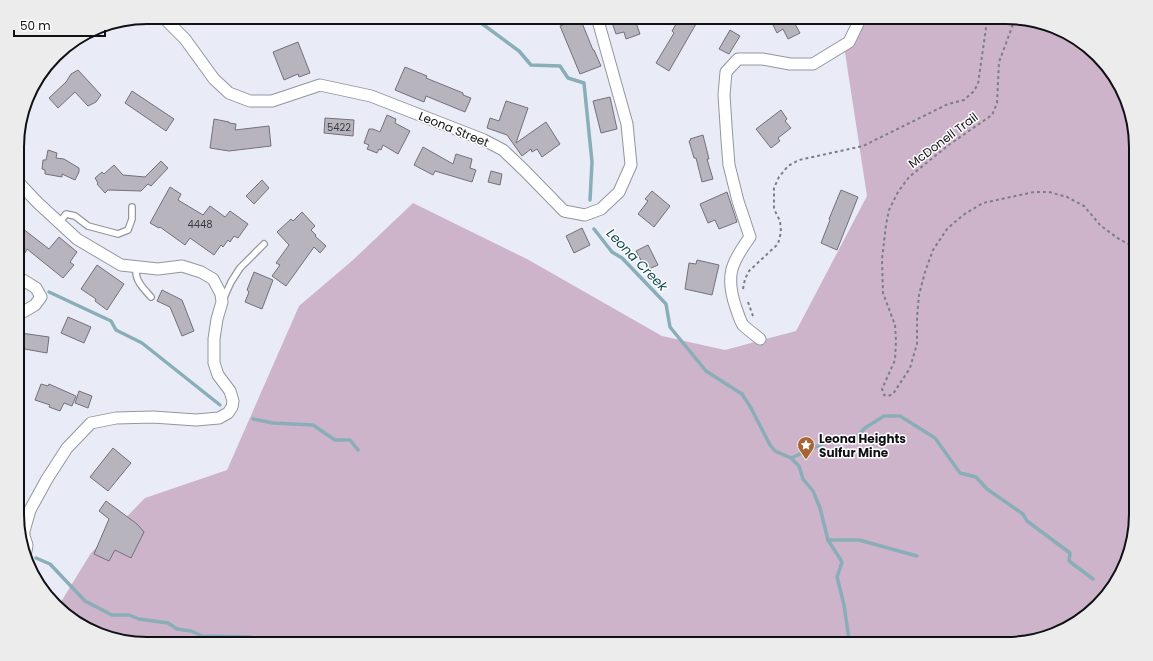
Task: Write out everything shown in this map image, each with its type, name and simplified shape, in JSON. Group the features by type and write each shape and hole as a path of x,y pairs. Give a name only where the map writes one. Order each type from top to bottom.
{"street":[{"name":"Leona Street","path":"170,24 185,39 214,79 229,93 250,101 272,101 320,85 371,96 484,140 503,150 564,211 584,215 601,209 619,192 631,165 627,124 599,24"},
{"path":"760,339 742,324 732,296 730,278 733,266 750,237 729,165 724,95 726,72 738,59 762,59 790,64 813,64 849,42 858,24"},
{"path":"24,188 76,239 121,265 158,269 182,266 202,272 213,278 221,294 222,302 217,319 214,339 214,363 218,375 230,391 233,401 232,407 228,413 219,418 196,420 153,417 116,418 91,424 67,448 47,478 30,510 25,528"},
{"path":"24,281 36,288 41,297 35,305 24,311"}],"lane":[{"path":"59,223 66,214 76,216 88,226 118,234 128,230 132,219 132,207"},
{"path":"222,302 231,282 240,268 264,244"},
{"path":"142,267 136,272 136,277 151,297"}],"path":[{"name":"McDonell Trail","path":"745,294 743,288 749,271 778,244 781,232 780,221 774,209 774,188 779,177 788,166 799,160 863,146 948,104 964,100 973,92 978,84 988,24"},
{"name":"McDonell Trail","path":"1013,24 999,62 997,103 992,115 950,144 909,177 898,192 890,210 886,225 882,259 883,293 895,325 896,341 895,360 882,389 884,395 888,396 893,394 910,368 917,344 919,295 933,250 946,229 963,215 983,203 1034,192 1049,192 1067,197 1084,206 1101,226 1129,244"},
{"path":"747,300 754,319"}],"shaded area":[{"path":"852,24 1006,24 1038,28 1068,40 1081,49 1104,72 1113,85 1120,100 1127,123 1129,139 1129,522 1125,546 1113,576 1104,589 1081,612 1061,624 1046,630 1030,635 1014,637 147,637 115,633 100,628 85,621 61,602 91,553 145,498 227,470 299,306 353,260 413,203 527,259 662,336 725,350 796,331 867,196 844,46"}],"building":[{"path":"565,24 582,24 601,66 580,74 560,26"},
{"path":"612,24 636,24 640,34 626,39 624,32 616,34"},
{"path":"676,24 696,24 669,71 656,63 674,33 672,31"},
{"path":"772,24 795,24 800,33 788,39 783,29 777,33"},
{"path":"730,30 740,36 729,54 719,49"},
{"path":"298,42 310,73 299,77 298,74 284,80 273,52"},
{"path":"405,67 427,76 426,78 463,93 463,95 471,98 465,112 426,96 424,102 395,90"},
{"path":"78,70 101,95 96,102 88,106 75,92 58,108 49,98 66,82 71,74"},
{"path":"132,91 174,119 166,131 125,103"},
{"path":"610,97 617,129 601,133 593,101"},
{"path":"506,101 528,108 516,143 546,122 560,144 542,157 537,149 532,152 531,149 522,156 507,135 487,128 490,118 499,121"},
{"path":"781,110 787,119 785,121 791,128 778,138 780,141 771,148 756,129"},
{"path":"387,115 396,119 395,123 410,131 398,154 383,145 381,150 379,149 377,153 367,149 369,145 364,143 369,129 380,132"},
{"path":"325,118 354,120 353,136 324,133"},
{"path":"214,119 236,124 235,130 269,126 271,146 229,151 210,148"},
{"path":"703,135 709,159 707,159 713,179 702,182 696,158 694,158 689,141 691,140 690,139"},
{"path":"423,147 453,164 456,154 472,159 470,168 476,170 472,182 435,171 433,175 414,165"},
{"path":"48,150 57,153 56,158 64,159 79,168 79,172 75,180 62,174 62,177 45,174 45,170 42,169 43,160 46,160"},
{"path":"161,161 168,168 151,186 148,184 141,191 108,190 105,193 97,184 98,183 95,178 102,172 104,174 114,165 123,175 145,177"},
{"path":"491,171 502,174 500,185 488,182"},
{"path":"262,180 269,188 254,204 246,196"},
{"path":"170,187 181,194 178,200 203,215 210,206 225,217 230,211 248,224 238,238 234,236 230,242 228,240 223,247 221,245 214,255 190,238 185,245 160,227 159,228 150,223"},
{"path":"841,190 858,197 837,250 821,243"},
{"path":"652,191 670,206 654,227 638,214 648,201 645,199"},
{"path":"727,192 737,222 719,229 715,220 708,223 700,204"},
{"path":"302,212 315,226 311,230 316,235 315,236 326,246 320,253 314,247 286,286 272,276 280,265 276,263 289,245 277,232 291,219 293,221"},
{"path":"582,228 590,245 574,253 566,236"},
{"path":"24,230 49,249 59,237 77,252 70,262 74,265 63,278 27,249 25,253"},
{"path":"648,245 658,265 649,269 645,261 642,262 636,251"},
{"path":"697,260 719,265 712,295 685,289 689,263 696,264"},
{"path":"97,265 124,284 107,310 95,301 96,299 81,289"},
{"path":"254,272 273,280 262,309 245,302 249,292 247,290"},
{"path":"162,290 182,300 194,331 182,336 170,307 157,301"},
{"path":"68,317 91,327 84,343 61,333"},
{"path":"24,333 49,337 47,353 24,349"},
{"path":"41,384 48,386 49,384 76,396 72,406 64,403 60,411 49,407 50,405 35,400"},
{"path":"79,391 92,396 88,408 75,403"},
{"path":"113,448 131,463 108,491 90,477"},
{"path":"106,501 137,524 144,532 131,558 115,550 109,561 94,554 109,519 99,511"}],"waterway":[{"name":"Leona Creek","path":"482,24 519,51 531,65 560,66 568,78 584,83 592,162 590,200"},
{"name":"Leona Creek","path":"594,229 612,252 622,258 666,304 670,327 706,371 742,394 770,445 775,451 791,458 799,466 803,479 813,491 820,508 828,540 842,562 837,577 844,605 849,637"},
{"path":"49,292 111,321 116,330 142,343 220,405"},
{"path":"791,458 825,443 855,439 865,428 884,416 900,416 935,438 960,473 976,477 987,489 1023,514 1027,521 1070,553 1069,561 1093,579"},
{"path":"253,419 273,423 313,425 335,440 350,440 358,450"},
{"path":"828,540 859,540 917,556"},
{"path":"36,558 50,564 85,601 112,615 129,615 139,619 168,623 177,629 191,631 202,636 250,637"}],"place":[{"name":"Leona Heights Sulfur Mine","path":"806,460"}]}
